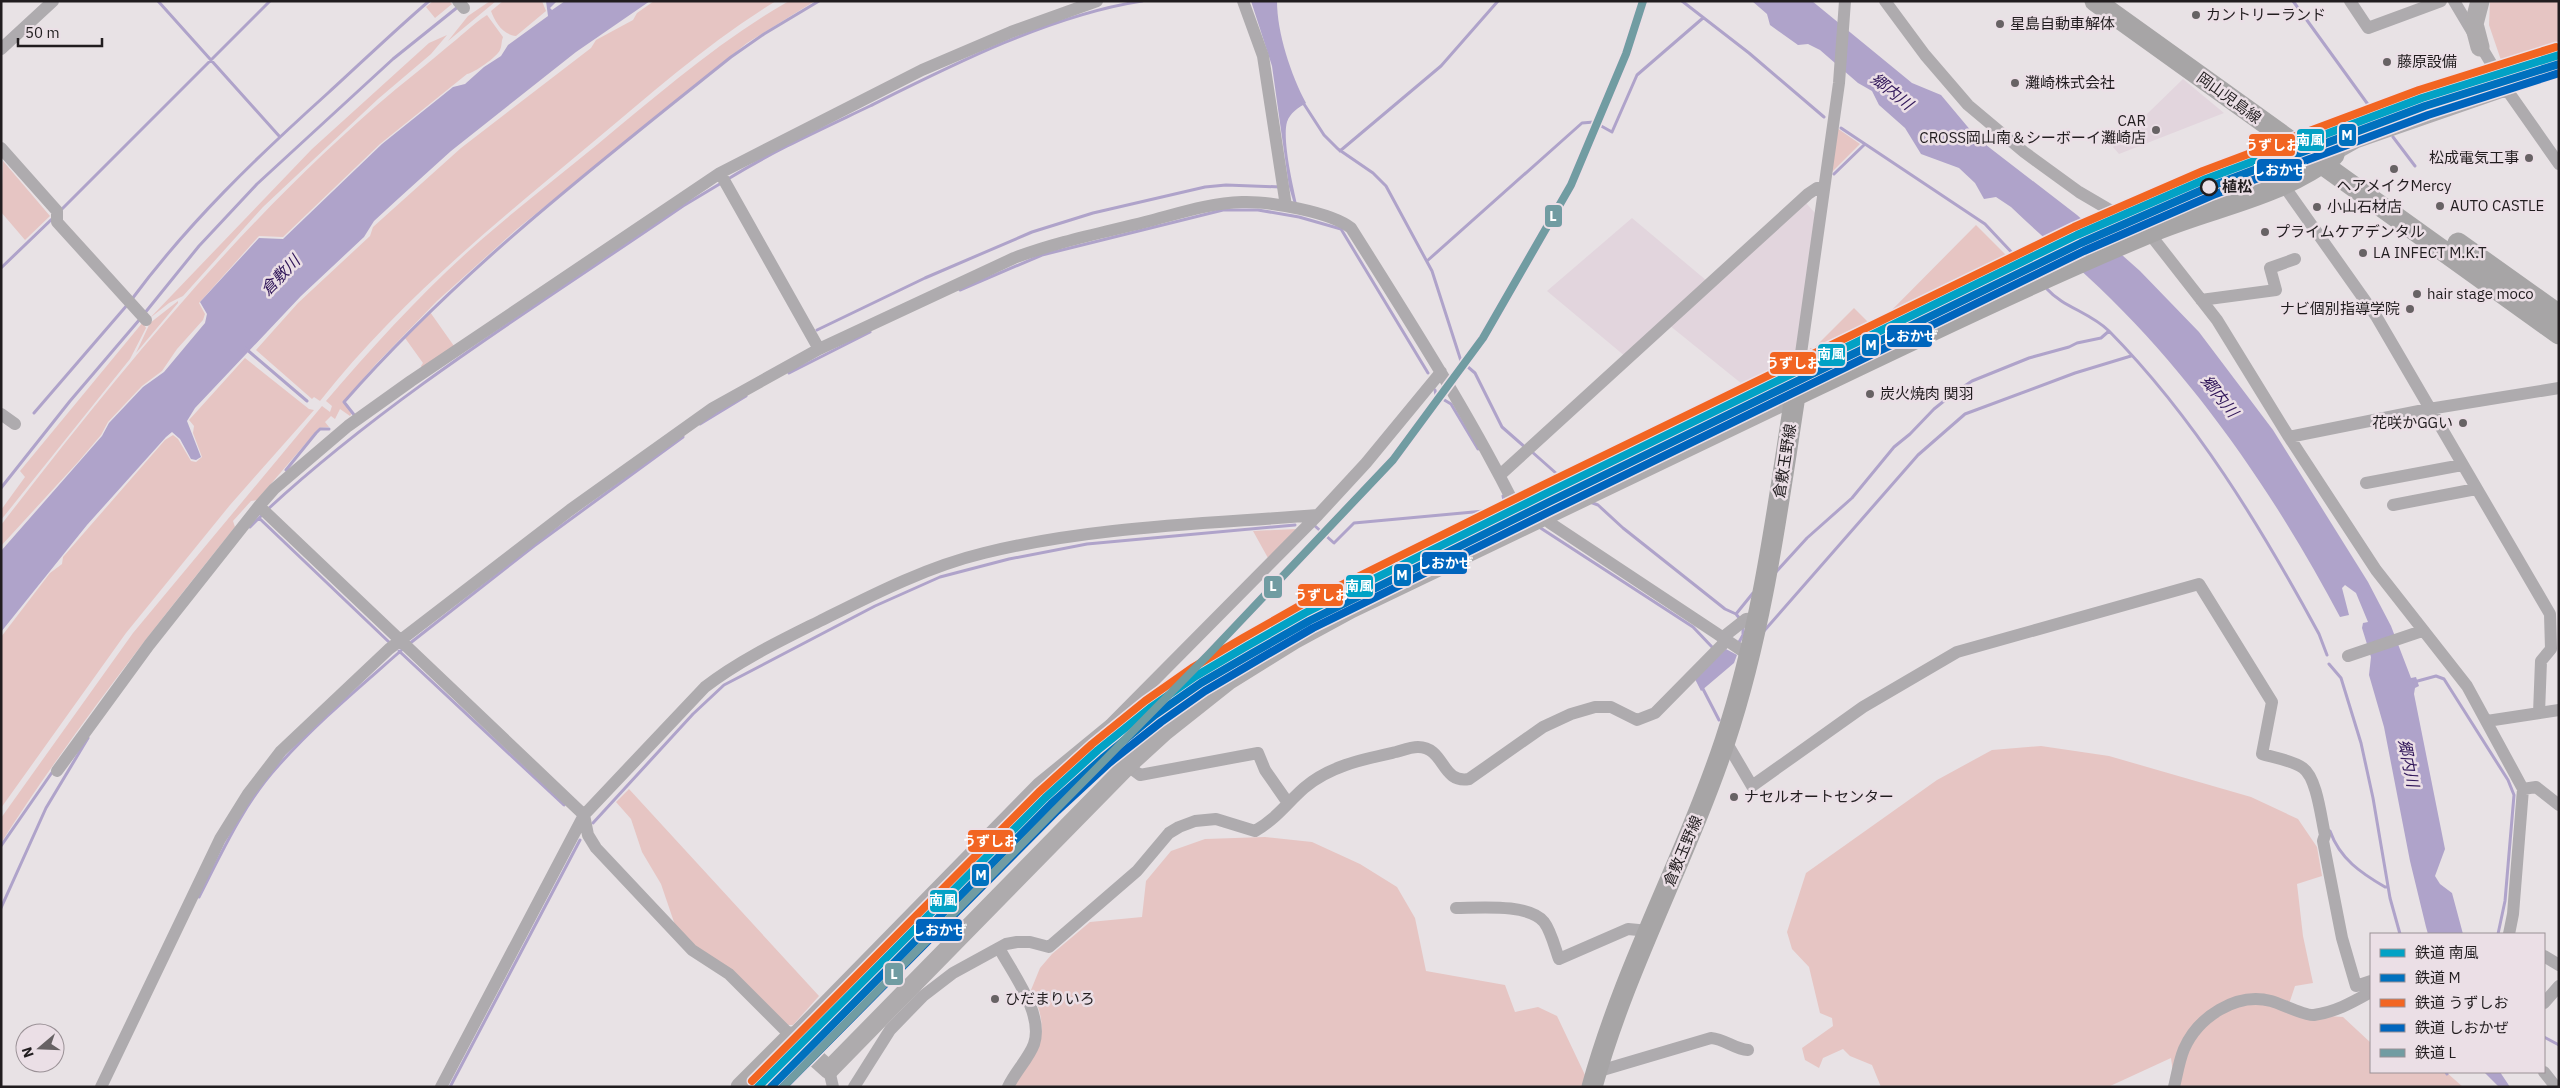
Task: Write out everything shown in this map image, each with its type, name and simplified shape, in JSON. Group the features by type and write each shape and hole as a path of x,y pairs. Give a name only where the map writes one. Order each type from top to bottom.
{"main road":[{"name":"岡山児島線","path":"2094,1 2327,159 2510,289 2559,334"},
{"name":"岡山児島線","path":"2118,1 2256,103 2327,159"},
{"path":"1794,396 1939,327 2145,235 2284,186 2327,159"},
{"name":"岡山児島線","path":"2510,289 2559,315"},
{"name":"倉敷玉野線","path":"1594,1079 1625,985 1698,815 1726,740 1729,648 1747,621 1774,535 1794,396"}],"street":[{"path":"1,49 53,1"},
{"path":"57,771 149,645 263,510 274,489 356,420 723,178 922,70 1020,29 1097,1"},
{"path":"1243,1 1263,56 1283,187 1293,208"},
{"path":"263,510 400,645 584,815 588,835 596,848 692,950 728,974 791,1036 831,1079 1128,766 1201,701 1260,660 1351,609 1524,524 1794,396 1839,83 1845,1"},
{"path":"1885,1 1925,55 1968,105 2024,152 2079,192 2145,235 2201,300 2217,320 2289,438 2417,632 2467,686 2523,789 2513,914 2509,933"},
{"path":"2350,1 2368,28 2441,1"},
{"path":"2454,1 2507,90 2559,164"},
{"path":"2480,1 2474,24 2480,47"},
{"path":"2327,159 2357,142 2507,90"},
{"path":"1,148 143,317"},
{"path":"723,178 819,349"},
{"path":"2284,186 2376,316 2550,614 2551,649 2541,661 2538,713"},
{"path":"1500,474 1808,194 1817,188 1823,188"},
{"path":"101,1087 208,864 248,794 281,751 400,645 570,510 713,408 819,349 1014,258 1042,247 1206,207 1241,202 1293,208 1344,222 1351,228 1441,372 1500,474 1524,524"},
{"path":"2201,300 2276,290 2270,268 2295,259"},
{"path":"740,1087 1038,784 1110,725 1318,515 1366,463 1441,372"},
{"path":"2289,438 2429,409 2559,388"},
{"path":"1,414 15,424"},
{"path":"2366,483 2462,465"},
{"path":"2393,505 2476,489"},
{"path":"1546,514 1550,523 1729,648"},
{"path":"441,1087 584,815 705,687 727,670 872,595 944,565 1000,549 1111,531 1318,515"},
{"path":"1726,740 1752,786 1863,707 1957,652 2199,584 2272,702 2262,754 2298,765 2309,773 2325,835 2323,841 2335,904 2356,986 2370,980"},
{"path":"854,1087 890,1030 923,996 953,973 999,948 1017,942 1030,942 1050,947 1137,871 1169,832 1179,826 1196,821 1216,819 1255,831 1274,820 1305,786 1326,773 1374,757 1418,747 1428,749 1435,753 1454,778 1460,781 1478,775 1532,734 1571,714 1595,707 1611,708 1638,720 1645,718 1655,713 1729,648 1747,621"},
{"path":"2348,656 2417,632"},
{"path":"2487,720 2559,710"},
{"path":"1128,766 1140,775 1258,753 1265,770 1288,803"},
{"path":"2523,789 2536,787 2559,805"},
{"path":"1456,908 1509,908 1534,915 1544,922 1559,959 1628,929 1649,931"},
{"path":"999,948 1035,1014 1037,1028 1034,1045 1008,1087"},
{"path":"2545,957 2559,965"},
{"path":"2545,1002 2559,986"},
{"path":"2174,1087 2184,1049 2197,1030 2218,1009 2245,998 2269,1000 2312,1016 2343,1008 2370,993"},
{"path":"1594,1079 1711,1038 1722,1039 1739,1049 1748,1050"},
{"path":"2545,1073 2556,1087"}],"shaded area":[{"path":"433,1 449,1 452,4 435,18 426,7"},
{"path":"490,1 496,1 448,41 468,16"},
{"path":"503,1 542,1 546,11 516,36 511,35 503,31 491,11"},
{"path":"654,1 776,1 728,33 682,68 485,233 382,330 320,401 314,397 312,399 256,350 298,303 370,236 373,227 461,148 591,48 596,40 633,20 637,13"},
{"path":"789,1 815,1 747,43 517,229 437,301 376,364 343,402 352,413 350,416 340,409 335,419 331,416 325,422 329,427 319,428 257,500 251,501 233,521 235,527 84,721 1,843 1,818 133,633 322,406 330,412 332,406 326,401 400,318 481,240 667,87 738,33"},
{"path":"2490,1 2559,1 2559,49 2525,60 2523,54 2513,58 2514,63 2503,66 2489,25"},
{"path":"487,15 503,37 501,48 495,57 475,71 467,74 380,144 283,237 259,236 199,303 205,314 203,320 177,349 162,371 142,386 108,422 101,435 78,462 1,546 1,525 139,352 237,241 288,188 341,138 396,89"},
{"path":"447,35 431,54 378,99 263,207 183,296 169,303 150,318 312,149 429,43"},
{"name":"CAR CROSS岡山南＆シーボーイ灘崎店","path":"2183,79 2224,113 2119,154 2113,147"},
{"path":"1837,128 1860,144 1832,172"},
{"path":"3,161 50,216 25,240 1,212"},
{"path":"1806,203 1815,213 1795,361 1747,388 1664,321 1626,357 1547,291 1632,218 1713,286"},
{"path":"1976,225 2011,260 1876,326"},
{"path":"178,301 178,303 136,353 150,323"},
{"path":"1854,308 1873,327 1820,353 1809,356 1810,348 1814,348"},
{"path":"430,312 454,346 422,369 423,363 405,338"},
{"path":"143,322 146,328 130,359 1,520 1,510 25,477 20,471"},
{"path":"245,358 309,409 314,410 230,505 126,633 1,808 1,637 50,573 62,564 63,557 165,440 173,435 178,439 191,461 196,462 202,457 193,433 194,426 189,420"},
{"path":"1296,529 1268,558 1253,531"},
{"path":"2041,746 2109,756 2251,797 2298,819 2317,847 2322,876 2297,884 2303,936 2313,983 2295,986 2286,1013 2343,1017 2370,1042 2370,1073 2447,1073 2463,1087 2175,1087 2171,1058 2108,1087 1881,1087 1872,1065 1850,1056 1843,1049 1823,1058 1819,1068 1805,1060 1802,1048 1833,1026 1832,1018 1820,1013 1809,967 1792,949 1787,932 1806,873 1937,780 1992,750"},
{"path":"629,789 819,996 793,1025 788,1025 694,945 675,925 661,884 642,852 631,819 616,802"},
{"path":"1265,837 1312,842 1360,864 1397,887 1415,918 1426,971 1505,985 1515,1012 1538,1007 1557,1016 1585,1075 1582,1087 1015,1087 1016,1081 1031,1058 1040,1038 1042,1028 1041,1017 1031,990 1040,968 1052,954 1090,922 1142,917 1146,881 1171,851 1205,839"}],"water":[{"name":"倉敷川","path":"546,1 557,1 550,8 552,10 565,1 650,1 576,52 451,151 374,221 364,237 301,296 195,408 187,421 201,457 196,460 191,459 180,439 172,432 166,437 87,525 1,632 1,551 102,436 109,423 143,387 164,372 205,323 207,314 200,302 259,238 283,239 382,144 453,87 465,84 484,67 501,56 508,45 548,16"},
{"path":"1251,1 1277,1 1282,40 1295,80 1306,103 1290,116 1286,130 1289,163 1297,204 1294,204 1289,187 1272,66"},
{"name":"郷内川","path":"1752,1 1812,1 1912,83 1941,95 1977,138 2077,215 2140,271 2199,332 2273,430 2368,582 2391,626 2411,678 2416,677 2419,686 2415,688 2414,694 2445,849 2435,876 2440,884 2452,893 2463,933 2428,933 2410,861 2384,727 2369,675 2371,657 2362,628 2363,623 2368,622 2356,593 2345,585 2342,588 2349,615 2340,617 2292,532 2238,449 2177,371 2111,299 2011,207 1996,197 1984,199 1975,183 1959,168 1921,154 1905,128 1879,105 1872,91 1858,83 1820,50 1808,44 1798,45 1770,25 1767,14"},
{"path":"1726,649 1737,655 1734,663 1701,691 1695,679"},
{"path":"2485,1073 2501,1073 2510,1087 2499,1087"}],"waterway":[{"path":"158,1 280,137"},
{"path":"61,210 270,1"},
{"path":"132,299 177,243 225,191 302,117 429,1"},
{"path":"355,416 344,402 388,354 481,264 580,179 731,57 764,34 819,1"},
{"path":"728,179 762,159 968,58 1003,43 1073,18 1142,1"},
{"path":"1340,151 1441,66 1498,1"},
{"path":"1682,1 1749,53 1824,117"},
{"path":"2293,1 2372,110"},
{"path":"144,314 199,246 257,184 393,59 459,6"},
{"path":"1427,261 1582,123 1594,122 1612,132 1637,75 1703,18"},
{"path":"1302,101 1324,135 1338,149 1373,173 1386,186 1432,271 1461,361 1475,373 1502,427 1526,448"},
{"path":"1841,128 1865,144"},
{"path":"2393,137 2415,166"},
{"path":"1834,174 1865,144 1985,224 2032,274"},
{"path":"268,509 366,426 470,350 683,206 723,182"},
{"path":"817,330 925,278 1032,232 1093,213 1205,187 1226,185 1281,187"},
{"path":"960,290 1042,255 1223,210 1258,210 1299,217 1341,229 1428,373"},
{"path":"1,268 53,218"},
{"path":"2047,289 2061,301 2094,319 2109,331 2170,400 2198,437 2250,514 2319,634 2327,655"},
{"path":"34,413 128,304"},
{"path":"1,488 70,401 140,319"},
{"path":"1776,572 1807,538 1852,498 1894,447 1954,393 1972,381 2029,358 2077,343 2101,338 2109,331"},
{"path":"789,373 870,332"},
{"path":"245,348 307,401"},
{"path":"1764,631 1918,455 1965,414 2075,373 2131,356"},
{"path":"1435,390 1436,395 1451,404 1478,449"},
{"path":"700,424 746,396"},
{"path":"286,470 320,429 329,429"},
{"path":"409,644 534,546 683,437"},
{"path":"1531,451 1575,490"},
{"path":"1315,526 1334,543 1354,523 1506,509 1503,496"},
{"path":"1590,502 1598,505 1623,528 1725,609 1736,614"},
{"path":"250,527 263,514"},
{"path":"259,518 390,643"},
{"path":"593,823 693,714 724,685 875,606 940,577 1009,559 1087,544 1295,525"},
{"path":"1539,527 1693,627 1713,648"},
{"path":"1740,619 1736,614 1753,593"},
{"path":"1738,644 1743,635 1743,624"},
{"path":"199,897 234,829 266,780 323,720 404,648"},
{"path":"399,651 564,805"},
{"path":"2329,664 2341,678 2361,743 2373,798 2390,898 2400,933"},
{"path":"2414,682 2436,676 2444,679 2508,780 2514,795 2505,901 2498,933"},
{"path":"1702,687 1719,720"},
{"path":"1,908 46,808 88,738"},
{"path":"1,846 53,771"},
{"path":"2330,831 2339,850 2352,864 2376,882 2388,887"},
{"path":"450,1087 580,840"},
{"path":"2545,1038 2559,1045"}],"rail line":[{"name":"L","path":"783,1087 1209,654 1393,460 1483,338 1571,185 1626,54 1643,1"},
{"name":"うずしお","path":"752,1081 1039,792 1092,744 1145,701 1192,668 1243,638 1301,605 1541,486 2074,227 2203,171 2419,90 2556,47"},
{"name":"南風","path":"758,1087 1045,798 1098,750 1150,708 1196,676 1247,646 1305,613 1545,494 2077,235 2206,179 2422,98 2559,55"},
{"name":"M","path":"771,1087 1051,804 1155,715 1201,683 1251,654 1309,621 1549,502 2081,243 2209,187 2425,106 2559,64"},
{"name":"しおかぜ","path":"783,1087 1057,811 1109,763 1161,722 1205,691 1313,628 2084,251 2213,195 2428,115 2559,73"}],"place":[{"name":"カントリーランド","path":"2196,15"},
{"name":"星島自動車解体","path":"2000,24"},
{"name":"藤原設備","path":"2387,62"},
{"name":"灘崎株式会社","path":"2015,83"},
{"name":"CAR CROSS岡山南＆シーボーイ灘崎店","path":"2156,130"},
{"name":"松成電気工事","path":"2529,158"},
{"name":"ヘアメイクMercy","path":"2394,169"},
{"name":"植松","path":"2209,187"},
{"name":"AUTO CASTLE","path":"2440,206"},
{"name":"小山石材店","path":"2317,207"},
{"name":"プライムケアデンタル","path":"2265,232"},
{"name":"LA INFECT M.K.T","path":"2363,253"},
{"name":"hair stage moco","path":"2417,294"},
{"name":"ナビ個別指導学院","path":"2410,309"},
{"name":"炭火焼肉 関羽","path":"1870,394"},
{"name":"花咲かGGい","path":"2463,423"},
{"name":"ナセルオートセンター","path":"1734,797"},
{"name":"ひだまりいろ","path":"995,999"}]}
